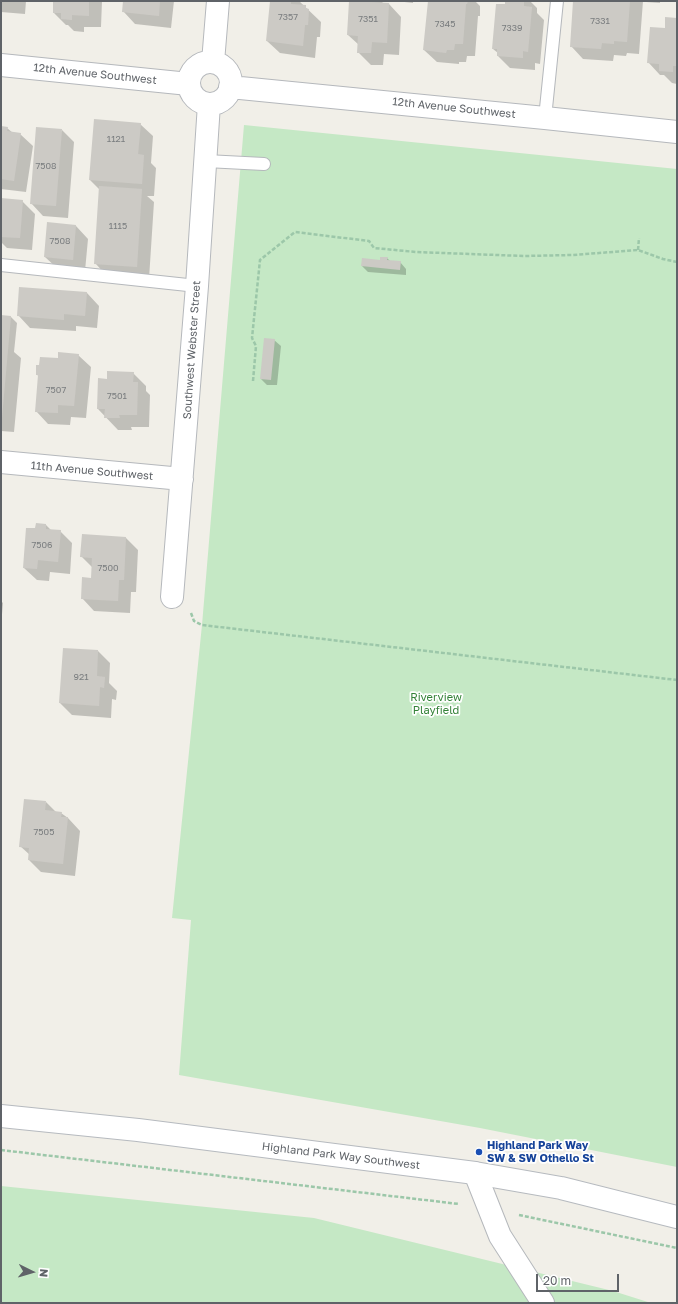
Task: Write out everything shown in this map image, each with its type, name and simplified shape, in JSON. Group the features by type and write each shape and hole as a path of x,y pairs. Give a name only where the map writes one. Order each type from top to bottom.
{"street":[{"path":"213,62 218,1"},
{"path":"213,62 227,70 230,77 230,91 226,97 220,101 209,104 200,102 195,98 190,92 189,84 192,72 196,67 202,63 213,62"},
{"name":"12th Avenue Southwest","path":"1,65 189,84"},
{"name":"12th Avenue Southwest","path":"230,86 677,132"},
{"name":"Southwest Webster Street","path":"172,597 197,286 209,104"},
{"name":"11th Avenue Southwest","path":"1,462 182,479"},
{"name":"Highland Park Way Southwest","path":"1,1116 138,1130 475,1173 561,1188 677,1217"},
{"path":"475,1173 500,1236 543,1303"}],"lane":[{"path":"545,118 557,1"},
{"path":"206,161 264,164"},
{"path":"1,265 197,286"}],"path":[{"path":"253,381 256,346 252,338 260,260 295,232 370,241 374,248 416,252 524,256 572,255 638,250 663,259 677,262"},
{"path":"638,250 639,238"},
{"path":"172,597 190,609 194,621 202,626 677,680"},
{"path":"1,1150 468,1205 677,1248"}],"green space":[{"name":"Riverview Playfield","path":"244,125 677,169 677,1167 480,1128 179,1075 191,920 172,918 202,625"},
{"path":"1,1186 314,1218 613,1291 651,1303 1,1303"}],"building":[{"path":"53,1 89,1 89,16 72,15 72,20 61,19 61,13 53,13"},
{"path":"123,1 160,1 159,16 122,12"},
{"path":"270,1 291,1 291,4 306,5 306,8 309,9 308,25 305,25 303,46 266,41"},
{"path":"349,1 389,3 387,43 372,42 371,53 357,53 358,36 347,35"},
{"path":"428,1 468,1 466,4 463,44 455,44 454,50 447,50 446,53 423,50"},
{"path":"505,1 524,1 524,6 532,7 528,52 523,51 523,58 497,56 497,49 492,49 496,4 505,4"},
{"path":"573,1 630,1 627,42 614,41 614,44 602,43 601,49 570,47"},
{"path":"665,17 677,18 677,66 673,66 673,72 659,71 659,64 647,63 650,27 665,28"},
{"path":"94,119 141,123 138,154 144,155 142,184 89,180"},
{"path":"1,126 8,127 7,131 21,133 14,181 1,179"},
{"path":"36,127 62,129 56,206 30,204"},
{"path":"99,186 142,189 137,267 94,264"},
{"path":"1,198 23,200 20,238 1,237"},
{"path":"47,222 76,225 73,260 44,257"},
{"path":"380,257 388,257 387,260 401,261 400,270 361,266 362,258 380,260"},
{"path":"19,287 87,292 85,316 64,314 64,320 17,316"},
{"path":"1,315 11,316 2,417 1,417"},
{"path":"264,338 275,339 271,380 260,379"},
{"path":"58,352 79,354 74,406 58,405 58,413 35,412 38,375 36,375 36,365 39,365 40,357 58,358"},
{"path":"107,371 134,372 133,382 138,382 137,415 119,415 120,418 104,418 105,409 97,409 98,378 107,379"},
{"path":"36,523 46,524 46,529 61,530 58,562 38,560 37,569 23,568 26,528 35,528"},
{"path":"82,534 126,537 124,580 119,580 118,601 81,599 82,577 91,578 92,558 80,557"},
{"path":"63,648 98,650 97,676 105,677 104,688 100,687 99,706 59,703"},
{"path":"24,799 46,801 45,810 62,812 61,817 68,817 63,864 28,860 29,848 19,847"}],"place":[{"name":"Highland Park Way SW & SW Othello St","path":"479,1152"}]}
